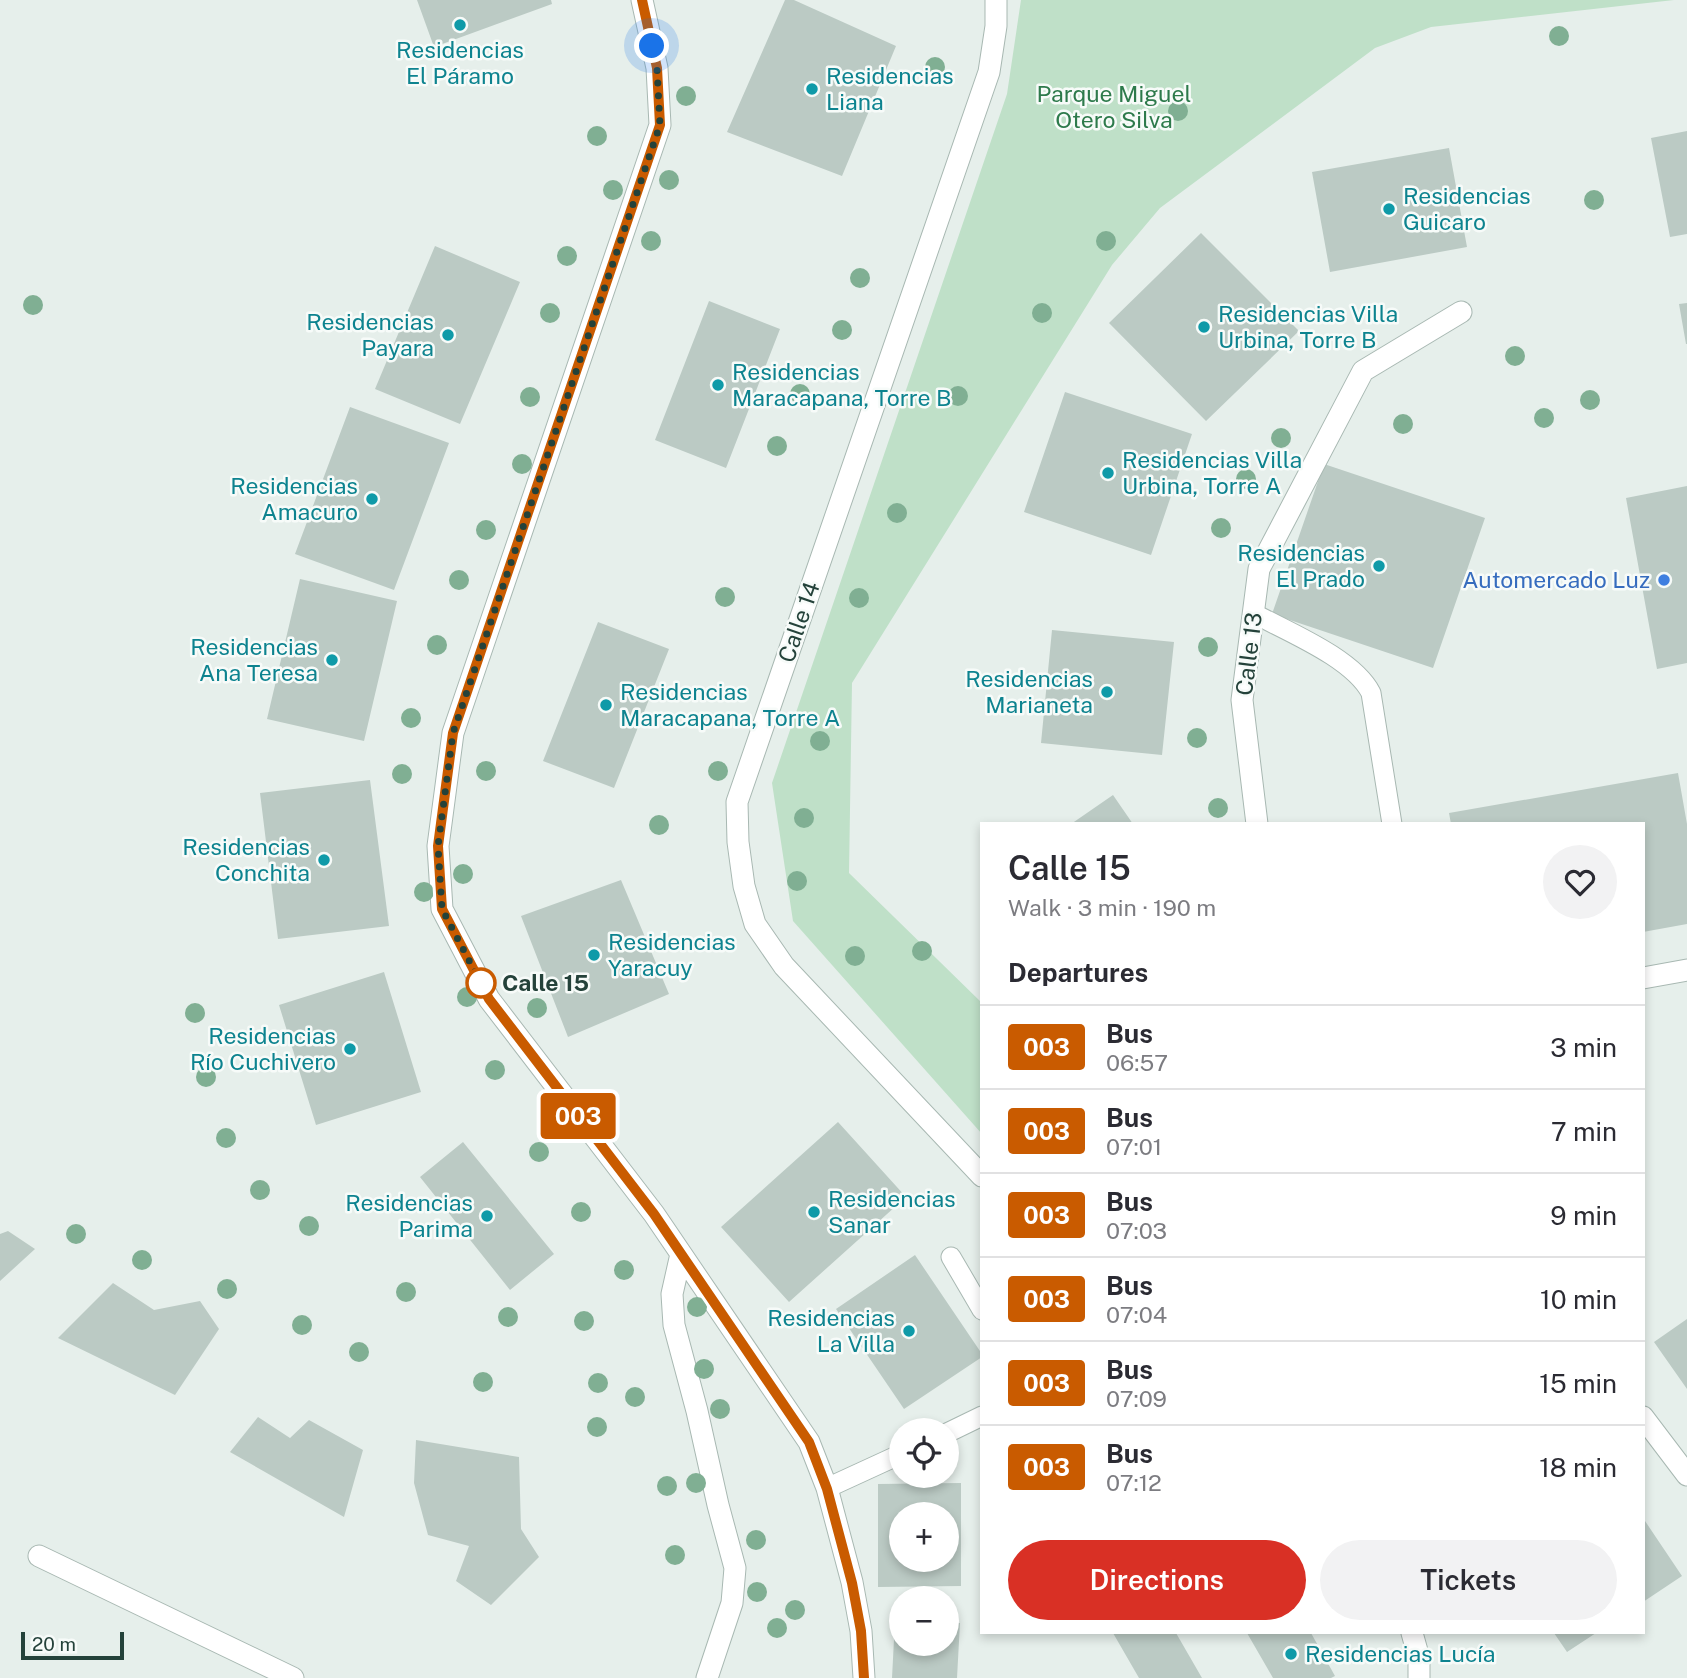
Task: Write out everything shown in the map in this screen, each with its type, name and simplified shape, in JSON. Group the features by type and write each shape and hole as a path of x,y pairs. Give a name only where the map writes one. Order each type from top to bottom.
{"street":[{"path":"642,0 657,68 660,125 453,733 438,846 442,909 489,999 654,1214 809,1442 827,1489 852,1583 861,1631 864,1678"},
{"name":"Calle 14","path":"980,1174 784,966 755,924 744,886 738,842 737,802 989,72 996,26 996,0"},
{"name":"Calle 13","path":"1256,822 1242,700 1259,569 1363,371 1461,312"},
{"path":"1645,978 1687,970"},
{"path":"681,1254 672,1294 674,1325 735,1568 732,1603 707,1678"},
{"path":"1645,1421 1687,1475"},
{"path":"39,1556 293,1678"},
{"path":"1412,1634 1419,1658 1419,1678"}],"lane":[{"path":"1253,613 1344,663 1364,680 1371,693 1392,822"},
{"path":"951,1257 980,1307"},
{"path":"959,1427 980,1417"},
{"path":"827,1489 889,1460"}],"green space":[{"name":"Parque Miguel Otero Silva","path":"1021,0 1674,0 1431,27 1375,48 1160,208 1112,265 852,683 849,873 980,1001 980,1132 793,921 772,783 1007,94"}],"building":[{"name":"Residencias El Páramo","path":"417,0 551,0 552,4 434,47"},
{"name":"Residencias Liana","path":"785,0 794,0 896,46 842,176 727,132"},
{"path":"1687,131 1687,234 1670,237 1651,138"},
{"name":"Residencias Guicaro","path":"1449,148 1467,247 1330,272 1312,172"},
{"name":"Residencias Villa Urbina, Torre B","path":"1201,233 1299,331 1206,421 1109,323"},
{"name":"Residencias Payara","path":"435,246 520,282 460,424 375,389"},
{"name":"Residencias Maracapana, Torre B","path":"709,301 780,329 726,468 655,440"},
{"path":"1687,303 1687,344 1686,344 1679,304"},
{"name":"Residencias Villa Urbina, Torre A","path":"1065,392 1192,434 1151,555 1024,512"},
{"name":"Residencias Amacuro","path":"350,407 449,443 394,590 295,554"},
{"name":"Residencias El Prado","path":"1324,464 1485,518 1433,668 1272,614"},
{"name":"Automercado Luz","path":"1687,486 1687,663 1657,669 1626,498"},
{"name":"Residencias Ana Teresa","path":"300,579 397,601 364,741 267,719"},
{"name":"Residencias Maracapana, Torre A","path":"598,622 669,649 614,788 543,761"},
{"name":"Residencias Marianeta","path":"1052,630 1174,642 1162,755 1041,743"},
{"path":"1678,773 1687,824 1687,924 1645,932 1645,822 1451,822 1449,813"},
{"name":"Residencias Conchita","path":"370,780 389,926 278,939 260,793"},
{"path":"1113,795 1132,822 1074,822"},
{"name":"Residencias Yaracuy","path":"621,880 669,994 568,1037 521,916"},
{"name":"Residencias Río Cuchivero","path":"384,972 421,1092 316,1125 279,1005"},
{"name":"Residencias Sanar","path":"838,1122 906,1197 789,1302 721,1227"},
{"name":"Residencias Parima","path":"463,1142 554,1254 510,1290 420,1177"},
{"path":"8,1231 35,1249 0,1281 0,1234"},
{"name":"Residencias La Villa","path":"915,1255 980,1351 980,1358 904,1409 836,1309"},
{"path":"113,1283 154,1310 200,1301 219,1329 175,1395 58,1338"},
{"path":"1687,1319 1687,1389 1654,1342"},
{"path":"258,1417 290,1438 309,1420 363,1450 344,1517 230,1452"},
{"path":"416,1440 519,1457 521,1529 539,1557 491,1605 456,1581 469,1546 428,1535 414,1483"},
{"path":"961,1483 961,1586 878,1587 878,1484 889,1484 889,1488 959,1488"},
{"path":"1645,1521 1682,1576 1645,1601"},
{"path":"1114,1634 1177,1634 1202,1678 1139,1678"},
{"name":"Residencias Lucía","path":"1248,1634 1312,1634 1335,1676 1331,1678 1273,1678"},
{"path":"1555,1634 1594,1634 1567,1652"},
{"path":"893,1656 958,1656 957,1678 892,1678"}],"bus line":[{"name":"003","path":"642,0 657,68 660,125 453,733 438,846 442,909 489,999 654,1214 809,1442 827,1489 852,1583 861,1631 864,1678"}],"place":[{"name":"Residencias El Páramo","path":"460,25"},
{"name":"Residencias Liana","path":"812,89"},
{"name":"Residencias Guicaro","path":"1389,209"},
{"name":"Residencias Villa Urbina, Torre B","path":"1204,327"},
{"name":"Residencias Payara","path":"448,335"},
{"name":"Residencias Maracapana, Torre B","path":"718,385"},
{"name":"Residencias Villa Urbina, Torre A","path":"1108,473"},
{"name":"Residencias Amacuro","path":"372,499"},
{"name":"Residencias El Prado","path":"1379,566"},
{"name":"Automercado Luz","path":"1664,580"},
{"name":"Residencias Ana Teresa","path":"332,660"},
{"name":"Residencias Marianeta","path":"1107,692"},
{"name":"Residencias Maracapana, Torre A","path":"606,705"},
{"name":"Residencias Conchita","path":"324,860"},
{"name":"Residencias Yaracuy","path":"594,955"},
{"name":"Calle 15","path":"481,983"},
{"name":"Residencias Río Cuchivero","path":"350,1049"},
{"name":"Residencias Sanar","path":"814,1212"},
{"name":"Residencias Parima","path":"487,1216"},
{"name":"Residencias La Villa","path":"909,1331"},
{"name":"Residencias Lucía","path":"1291,1654"}],"route":[{"path":"481,983 442,909 438,846 453,733 660,125 657,68 652,46"}]}
